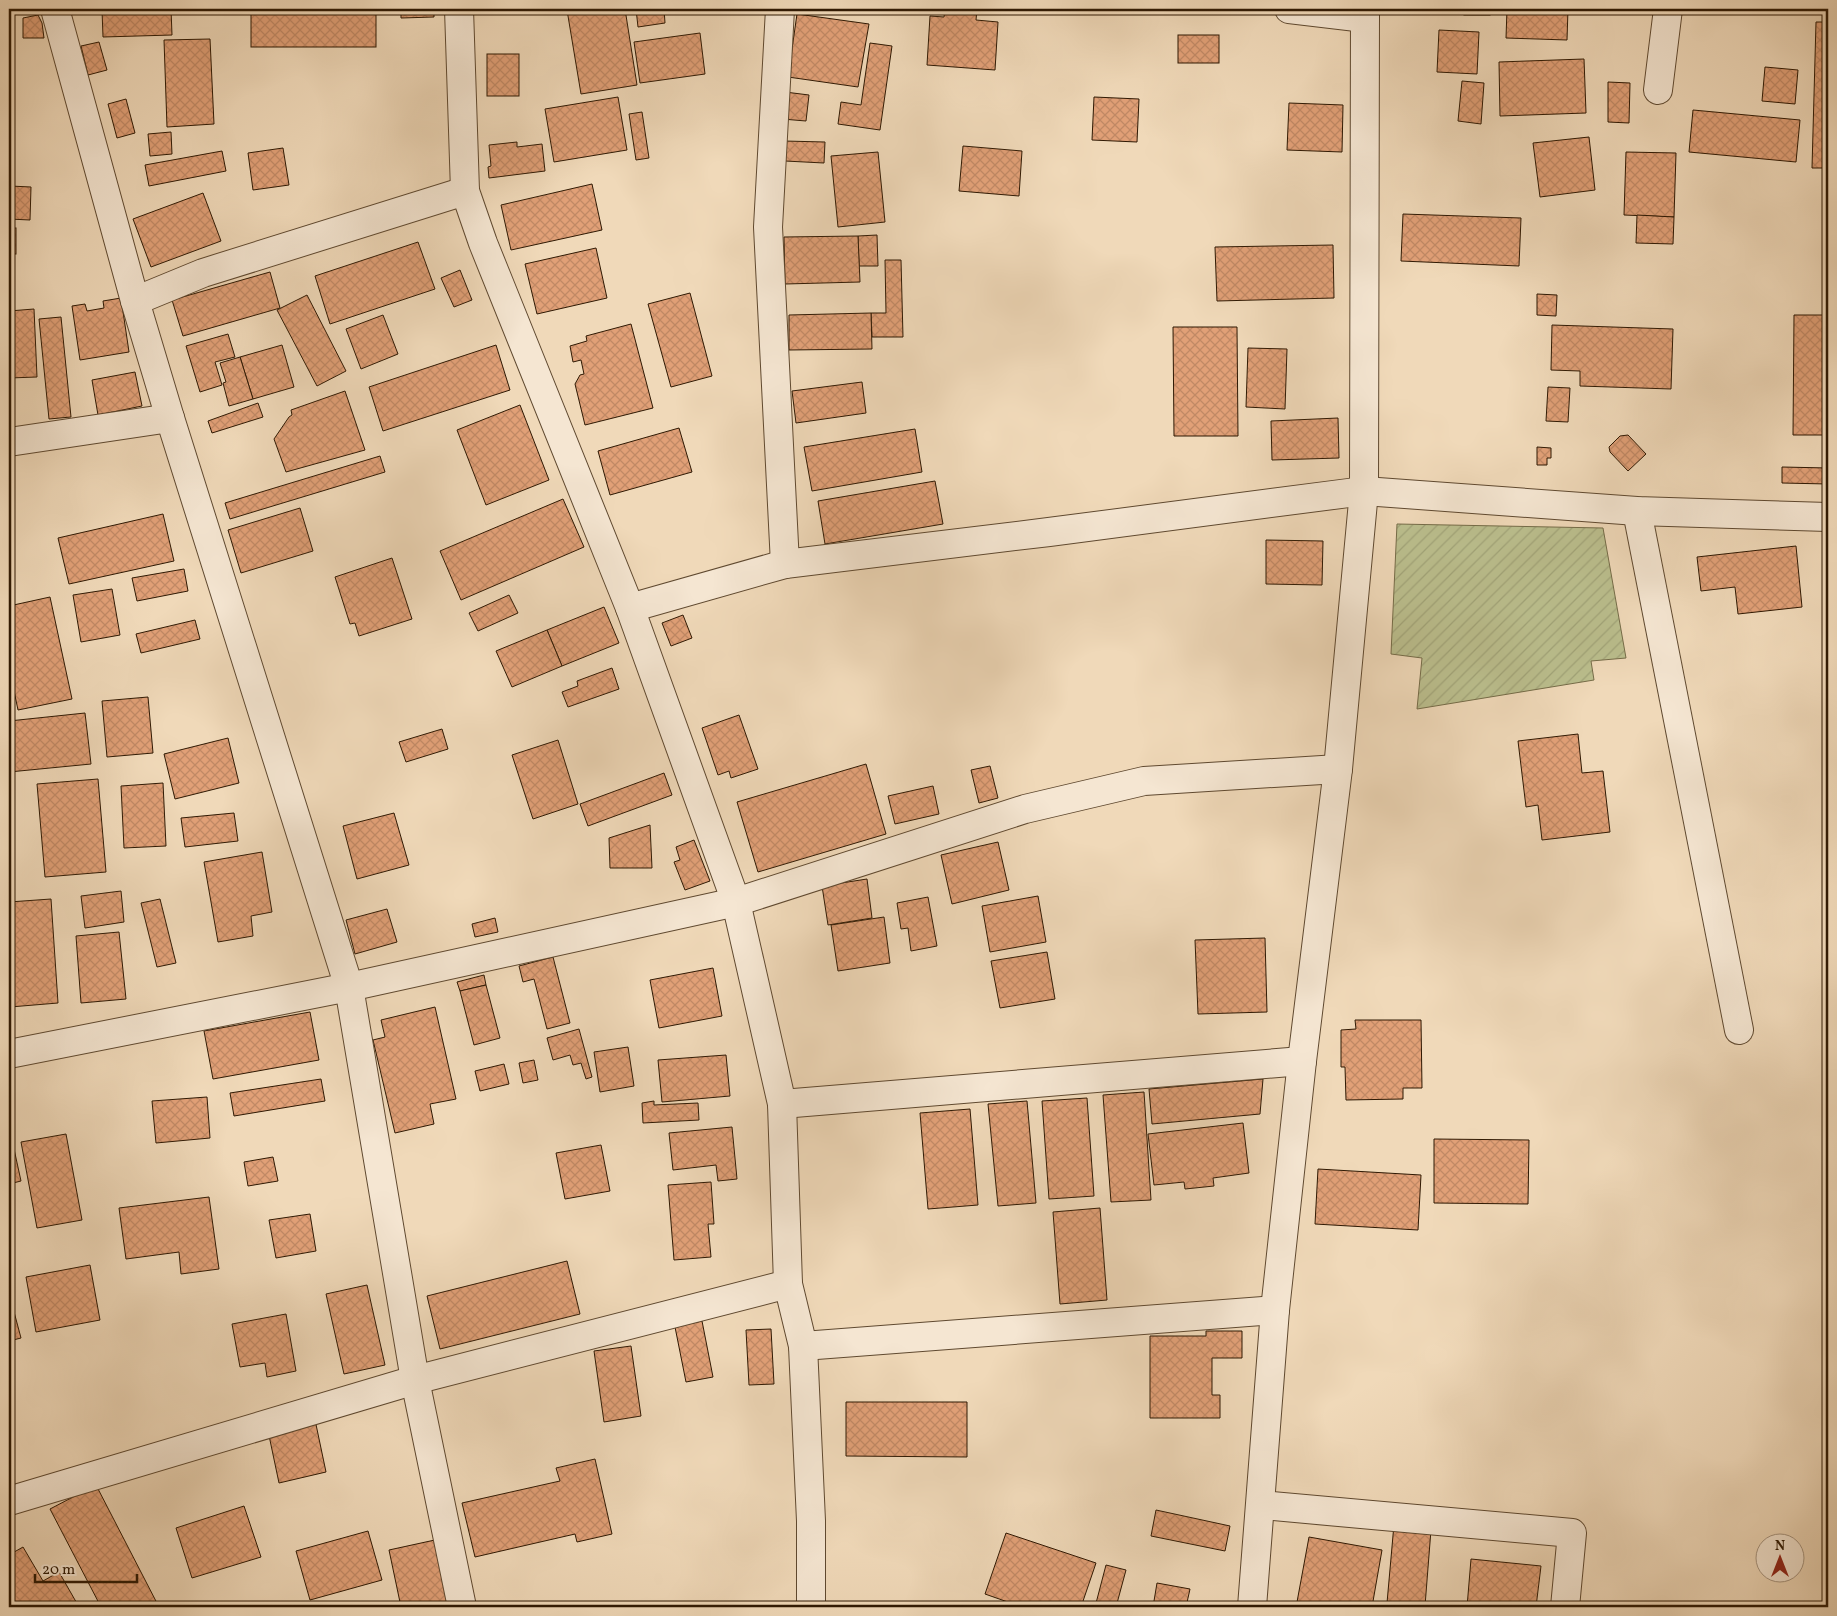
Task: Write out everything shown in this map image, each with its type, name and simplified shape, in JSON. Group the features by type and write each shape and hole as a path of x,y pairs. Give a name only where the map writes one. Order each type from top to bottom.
{"street":[{"path":"55,9 135,301 170,418 349,987 415,1380 462,1607"},
{"path":"459,9 465,192 482,243 630,608 736,902 782,1104 788,1284 803,1346 811,1521 810,1603 812,1607"},
{"path":"780,9 768,227 785,564"},
{"path":"1252,1607 1275,1310 1302,1061 1338,769 1364,491 1365,14 1289,9"},
{"path":"1658,90 1668,9"},
{"path":"135,301 202,273 465,192"},
{"path":"9,442 170,418"},
{"path":"630,608 785,564 1364,491 1637,510 1828,517"},
{"path":"1637,510 1739,1030"},
{"path":"9,1054 349,987 736,902 1025,809 1144,781 1338,769"},
{"path":"782,1104 1302,1061"},
{"path":"9,1501 415,1380 788,1284"},
{"path":"803,1346 1275,1310"},
{"path":"1261,1505 1572,1533 1565,1607"}],"green space":[{"path":"1397,524 1603,528 1626,658 1591,661 1594,680 1417,709 1422,658 1391,654"}],"building":[{"path":"171,9 172,35 103,37 102,10"},
{"path":"187,9 209,9 209,11 187,12"},
{"path":"251,9 376,9 376,47 251,47"},
{"path":"401,9 434,9 434,17 401,18"},
{"path":"625,9 637,85 581,94 567,10"},
{"path":"636,9 664,9 665,23 638,27"},
{"path":"945,9 977,9 976,20 998,22 995,70 927,65 930,16 944,17"},
{"path":"1464,9 1490,9 1490,15 1464,15"},
{"path":"1507,9 1568,9 1567,40 1506,38"},
{"path":"797,14 869,24 858,87 788,77"},
{"path":"38,15 42,23 44,38 23,38 23,18"},
{"path":"1816,22 1828,22 1828,168 1812,168"},
{"path":"1439,30 1479,32 1477,74 1437,72"},
{"path":"700,33 705,74 640,83 634,42"},
{"path":"1178,35 1219,35 1219,63 1178,63"},
{"path":"210,39 214,124 167,127 164,40"},
{"path":"99,42 107,70 88,75 81,46"},
{"path":"870,43 892,46 880,130 838,124 841,102 861,105"},
{"path":"487,54 519,54 519,96 487,96"},
{"path":"1584,59 1586,113 1500,116 1499,62"},
{"path":"1765,67 1798,70 1795,104 1762,101"},
{"path":"1462,81 1484,83 1481,124 1458,121"},
{"path":"1608,82 1630,83 1629,123 1608,122"},
{"path":"785,92 809,95 806,121 782,119"},
{"path":"618,97 627,150 554,162 545,109"},
{"path":"1094,97 1139,99 1137,142 1092,140"},
{"path":"126,99 135,133 117,138 108,104"},
{"path":"1289,103 1343,105 1342,152 1287,150"},
{"path":"1693,110 1800,120 1796,162 1689,152"},
{"path":"642,112 649,158 636,160 629,114"},
{"path":"171,132 172,154 150,156 148,134"},
{"path":"1589,137 1595,190 1540,197 1533,143"},
{"path":"784,141 825,142 824,163 785,161"},
{"path":"517,142 517,147 542,144 545,171 489,178 488,167 491,166 489,145"},
{"path":"963,146 1022,151 1019,196 959,191"},
{"path":"283,148 289,185 253,190 248,153"},
{"path":"222,151 226,171 149,186 145,165"},
{"path":"878,152 885,222 838,227 831,156"},
{"path":"1626,152 1676,153 1674,217 1624,215"},
{"path":"592,184 602,230 511,250 501,205"},
{"path":"10,186 31,187 30,220 9,219"},
{"path":"203,193 221,241 151,267 133,219"},
{"path":"1403,214 1521,218 1519,266 1401,261"},
{"path":"1637,215 1674,217 1673,244 1636,243"},
{"path":"9,228 16,228 16,254 9,254"},
{"path":"877,235 878,266 859,266 858,236"},
{"path":"858,236 860,282 785,284 784,237"},
{"path":"418,242 435,289 330,324 315,276"},
{"path":"1333,245 1334,298 1217,301 1215,247"},
{"path":"596,248 607,298 537,314 525,264"},
{"path":"885,260 901,260 903,337 872,337 871,313 886,313"},
{"path":"460,270 472,300 454,307 441,278"},
{"path":"270,272 280,308 183,336 172,300"},
{"path":"690,293 712,376 671,387 648,304"},
{"path":"1537,294 1557,295 1556,316 1537,315"},
{"path":"307,295 346,371 317,386 277,310"},
{"path":"121,298 129,352 80,360 72,306 85,304 87,311 104,308 103,301"},
{"path":"34,309 37,377 9,378 9,311"},
{"path":"871,313 872,349 789,350 789,315"},
{"path":"383,315 398,354 361,369 346,329"},
{"path":"1794,315 1828,315 1828,435 1793,435"},
{"path":"61,317 71,417 49,419 39,319"},
{"path":"631,324 653,408 585,425 575,384 580,375 584,374 581,360 573,362 570,346 587,341 586,336"},
{"path":"1552,325 1673,329 1671,389 1580,386 1580,371 1551,370"},
{"path":"1173,327 1237,327 1238,436 1174,436"},
{"path":"228,334 235,357 215,362 222,385 200,392 186,346"},
{"path":"282,345 294,387 253,399 240,357"},
{"path":"496,345 510,390 383,431 369,387"},
{"path":"1248,348 1287,349 1285,409 1246,407"},
{"path":"240,357 253,399 229,406 223,383 226,382 220,363"},
{"path":"135,372 142,406 98,415 92,380"},
{"path":"862,382 866,413 796,423 792,391"},
{"path":"1548,387 1570,388 1568,422 1546,421"},
{"path":"345,391 365,450 286,472 274,439 292,415 291,410"},
{"path":"258,403 263,417 212,433 208,421"},
{"path":"520,405 549,480 486,505 457,430"},
{"path":"1338,418 1339,458 1272,460 1271,421"},
{"path":"679,428 692,472 610,495 598,451"},
{"path":"915,429 922,472 812,491 804,447"},
{"path":"1628,435 1646,454 1628,471 1610,452 1609,447 1620,436"},
{"path":"1537,447 1551,448 1551,458 1547,458 1547,465 1537,465"},
{"path":"380,456 385,472 230,519 225,503"},
{"path":"1782,467 1828,468 1828,484 1782,483"},
{"path":"935,481 943,524 825,544 818,501"},
{"path":"563,499 584,547 461,600 440,551"},
{"path":"300,508 313,551 241,573 228,530"},
{"path":"163,514 174,561 69,584 58,538"},
{"path":"1266,540 1323,541 1322,585 1266,584"},
{"path":"1796,546 1802,607 1738,614 1735,587 1701,591 1697,557"},
{"path":"392,558 412,619 359,636 355,623 350,624 335,577"},
{"path":"184,569 188,591 137,601 132,578"},
{"path":"112,589 120,635 81,642 73,595"},
{"path":"509,595 518,613 478,631 469,613"},
{"path":"50,597 72,699 18,710 9,667 9,606"},
{"path":"604,607 619,643 562,666 547,630"},
{"path":"683,615 692,638 671,646 662,623"},
{"path":"195,620 200,639 141,653 136,634"},
{"path":"547,630 562,666 512,687 496,651"},
{"path":"612,668 619,689 568,707 562,692 578,686 577,681"},
{"path":"148,697 153,753 107,757 102,701"},
{"path":"85,713 91,764 9,772 9,721"},
{"path":"739,715 758,769 731,778 729,771 718,775 702,728"},
{"path":"442,729 448,749 406,762 399,742"},
{"path":"1578,734 1582,773 1603,771 1610,832 1542,840 1538,805 1526,807 1518,741"},
{"path":"228,738 239,783 175,799 164,754"},
{"path":"558,740 578,804 533,819 512,755"},
{"path":"866,764 886,834 758,872 737,802"},
{"path":"990,766 998,798 979,803 971,770"},
{"path":"664,773 672,795 588,826 580,804"},
{"path":"98,779 106,872 45,877 37,784"},
{"path":"163,783 166,846 124,848 121,786"},
{"path":"933,786 939,814 895,824 888,796"},
{"path":"234,813 238,841 185,847 181,818"},
{"path":"394,813 409,865 357,879 343,826"},
{"path":"650,825 652,868 610,868 609,838"},
{"path":"694,840 710,881 685,890 674,862 680,860 676,847"},
{"path":"998,842 1009,890 952,904 941,855"},
{"path":"262,852 272,912 251,916 253,936 218,942 204,862"},
{"path":"867,879 872,918 828,925 822,886"},
{"path":"121,891 124,922 85,928 81,896"},
{"path":"1038,896 1046,942 990,952 982,906"},
{"path":"928,897 937,946 911,951 908,928 901,929 897,903"},
{"path":"51,899 58,1003 10,1007 9,902"},
{"path":"160,899 176,963 157,967 141,903"},
{"path":"387,909 397,942 355,954 346,920"},
{"path":"884,917 890,963 838,971 831,925"},
{"path":"495,918 498,932 475,937 472,924"},
{"path":"119,932 126,999 81,1003 76,936"},
{"path":"1265,938 1267,1012 1198,1014 1195,940"},
{"path":"1047,952 1055,999 1000,1008 991,961"},
{"path":"553,957 570,1023 547,1029 534,979 523,982 519,966"},
{"path":"713,968 722,1016 659,1028 650,980"},
{"path":"484,975 486,985 460,991 457,982"},
{"path":"486,985 500,1038 474,1045 460,991"},
{"path":"435,1007 456,1099 430,1104 434,1124 395,1133 373,1040 385,1037 381,1020"},
{"path":"310,1012 319,1060 213,1079 204,1031"},
{"path":"1355,1020 1421,1020 1422,1088 1403,1088 1403,1099 1346,1100 1345,1067 1341,1067 1341,1030 1356,1029"},
{"path":"579,1029 592,1077 586,1079 581,1063 573,1065 570,1055 553,1060 547,1038"},
{"path":"628,1047 634,1086 600,1092 594,1052"},
{"path":"726,1055 730,1096 662,1102 658,1060"},
{"path":"534,1060 538,1080 523,1083 519,1063"},
{"path":"504,1064 509,1084 480,1091 475,1071"},
{"path":"321,1079 325,1101 234,1116 230,1093"},
{"path":"1263,1079 1260,1114 1152,1124 1149,1089"},
{"path":"1144,1092 1151,1200 1111,1202 1103,1095"},
{"path":"207,1097 210,1138 156,1143 152,1101"},
{"path":"1087,1098 1094,1196 1049,1199 1042,1101"},
{"path":"654,1101 654,1105 698,1103 699,1120 643,1123 642,1103"},
{"path":"1027,1101 1036,1203 998,1206 988,1104"},
{"path":"970,1109 978,1205 928,1209 920,1113"},
{"path":"1243,1123 1249,1173 1213,1178 1214,1186 1185,1189 1184,1182 1154,1185 1148,1134"},
{"path":"9,1126 21,1181 9,1184"},
{"path":"732,1127 737,1179 718,1181 716,1165 673,1170 669,1133"},
{"path":"66,1134 82,1220 37,1228 21,1142"},
{"path":"1434,1139 1529,1140 1528,1204 1434,1203"},
{"path":"601,1145 610,1191 565,1199 556,1153"},
{"path":"273,1157 278,1181 248,1186 244,1162"},
{"path":"1318,1169 1421,1175 1418,1230 1315,1224"},
{"path":"711,1182 714,1224 708,1224 711,1257 674,1260 668,1185"},
{"path":"209,1197 219,1269 181,1274 179,1252 126,1259 119,1208"},
{"path":"1100,1208 1107,1300 1060,1304 1053,1212"},
{"path":"310,1214 316,1251 276,1258 269,1220"},
{"path":"567,1261 580,1314 440,1349 427,1296"},
{"path":"90,1265 100,1320 36,1332 26,1277"},
{"path":"367,1285 385,1365 344,1374 326,1294"},
{"path":"9,1293 21,1338 9,1341"},
{"path":"286,1314 296,1371 267,1377 265,1363 240,1367 232,1324"},
{"path":"702,1321 713,1377 686,1382 675,1327"},
{"path":"771,1329 774,1384 749,1385 746,1330"},
{"path":"1206,1331 1242,1331 1242,1358 1212,1358 1212,1395 1220,1395 1220,1418 1150,1418 1150,1336 1206,1336"},
{"path":"631,1346 641,1416 604,1422 594,1351"},
{"path":"846,1402 967,1402 967,1457 846,1456"},
{"path":"314,1415 326,1472 279,1483 267,1426"},
{"path":"595,1459 612,1534 577,1542 575,1534 475,1557 462,1503 560,1481 556,1468"},
{"path":"96,1485 159,1607 101,1607 50,1509"},
{"path":"244,1506 261,1557 192,1578 176,1528"},
{"path":"1156,1510 1230,1526 1225,1551 1151,1536"},
{"path":"1395,1513 1432,1517 1425,1606 1387,1603"},
{"path":"368,1531 382,1580 310,1600 296,1551"},
{"path":"1006,1533 1096,1563 1081,1607 1022,1607 985,1594"},
{"path":"1309,1537 1382,1550 1372,1607 1329,1607 1297,1602"},
{"path":"444,1538 458,1607 401,1607 389,1550"},
{"path":"23,1547 43,1581 59,1572 79,1607 9,1607 9,1555"},
{"path":"1471,1559 1541,1566 1536,1607 1467,1607"},
{"path":"1106,1565 1126,1570 1116,1607 1095,1607"},
{"path":"1157,1583 1190,1589 1186,1607 1153,1607"}]}
